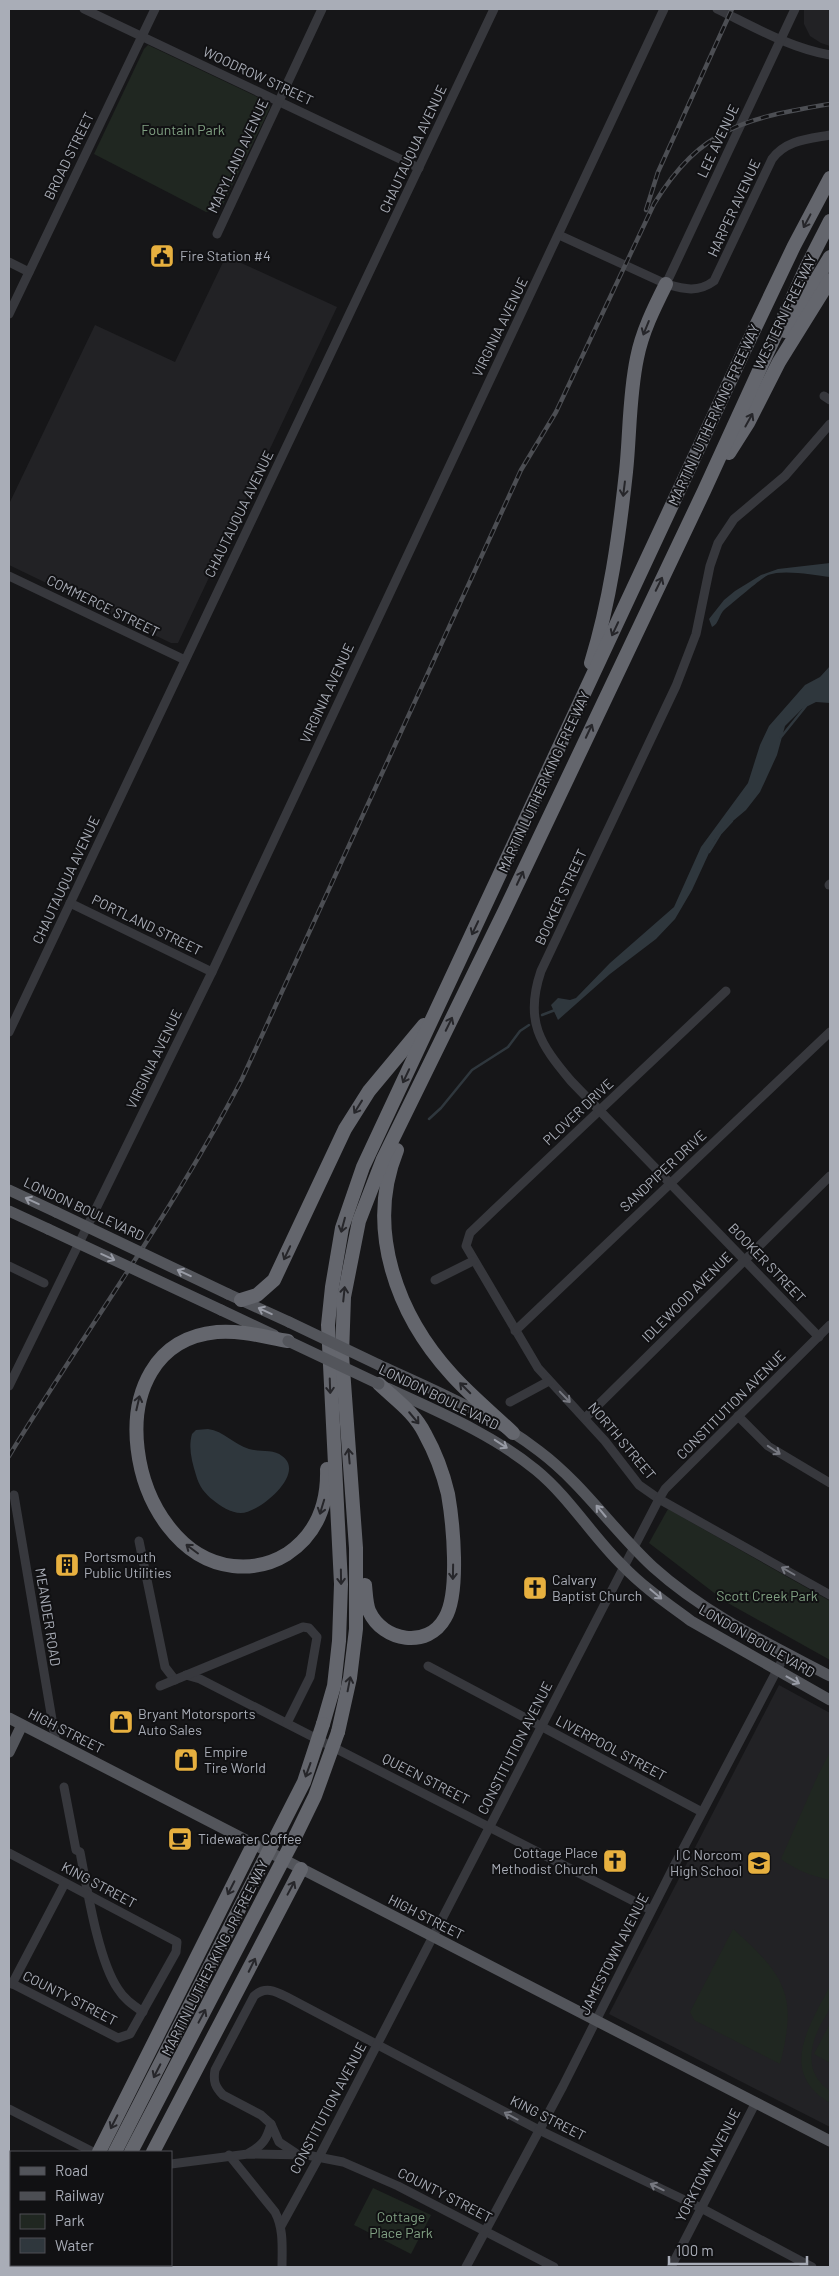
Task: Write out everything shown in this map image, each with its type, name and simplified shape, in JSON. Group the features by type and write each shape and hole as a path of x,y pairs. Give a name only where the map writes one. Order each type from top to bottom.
{"highway":[{"name":"MARTIN LUTHER KING FREEWAY","path":"330,1406 328,1325 333,1280 342,1228 363,1167 578,710 743,353 794,246 830,178"},
{"name":"WESTERN FREEWAY","path":"754,377 830,221"},
{"path":"754,377 830,256"},
{"path":"704,491 748,423 779,362 830,280"},
{"path":"578,710 599,637 613,574 626,471 632,386 637,358 645,330 666,284"},
{"name":"MARTIN LUTHER KING FREEWAY","path":"354,1522 342,1355 344,1296 359,1221 370,1190 704,491 754,377"},
{"path":"234,1297 258,1295 274,1280 345,1129 358,1107 425,1023 449,984"},
{"path":"428,1068 411,1118 391,1165 386,1184 384,1208 385,1235 390,1269 410,1314 436,1356 470,1393 513,1433"},
{"path":"288,1341 232,1331 208,1333 180,1344 159,1362 150,1373 141,1392 136,1412 140,1460 144,1477 156,1506 180,1539 207,1558 227,1565 240,1566 254,1566 280,1559 302,1542 312,1531 324,1505 327,1482 330,1406"},
{"path":"354,1522 364,1570 367,1602 370,1612 376,1620 388,1632 404,1638 421,1637 438,1627 450,1606 452,1591 453,1554 448,1494 425,1433 415,1417 379,1384"},
{"name":"MARTIN LUTHER KING JR FREEWAY","path":"116,2151 304,1782 334,1686 339,1641 341,1584 330,1406"},
{"name":"MARTIN LUTHER KING JR FREEWAY","path":"132,2151 296,1835 315,1796 338,1732 350,1678 356,1629 357,1574 354,1522"},
{"path":"100,2151 253,1845"},
{"path":"154,2151 301,1870"}],"main road":[{"name":"LONDON BOULEVARD","path":"9,1190 457,1401 513,1433 540,1451 583,1489 634,1548 654,1567 698,1602 830,1676"},
{"name":"LONDON BOULEVARD","path":"9,1211 470,1426 507,1448 558,1490 623,1567 691,1621 830,1700"},
{"name":"HIGH STREET","path":"9,1718 432,1938 596,2019 830,2141"},
{"path":"9,1752 22,1725"}],"street":[{"name":"WOODROW STREET","path":"84,9 419,168"},
{"name":"BROAD STREET","path":"9,314 155,9"},
{"name":"MARYLAND AVENUE","path":"216,234 322,9"},
{"name":"CHAUTAUQUA AVENUE","path":"9,1032 494,9"},
{"name":"VIRGINIA AVENUE","path":"9,1386 212,972 664,9"},
{"path":"718,9 781,40 811,52 830,55"},
{"name":"LEE AVENUE","path":"666,284 794,9"},
{"name":"HARPER AVENUE","path":"666,284 697,289 706,287 714,281 772,159 779,149 793,142 830,135"},
{"path":"559,234 666,284"},
{"path":"9,262 29,272"},
{"name":"BOOKER STREET","path":"818,1337 571,1081 543,1044 534,1015 533,998 540,971 676,686 696,634 712,556 718,543 734,519 781,481 830,424"},
{"name":"COMMERCE STREET","path":"9,576 185,660"},
{"name":"PORTLAND STREET","path":"70,903 212,972"},
{"name":"PLOVER DRIVE","path":"473,1261 466,1246 470,1233 726,990"},
{"name":"SANDPIPER DRIVE","path":"514,1330 830,1032"},
{"name":"IDLEWOOD AVENUE","path":"585,1418 830,1176"},
{"path":"435,1280 473,1261"},
{"name":"NORTH STREET","path":"473,1261 538,1368 585,1418 634,1480 659,1499 830,1596"},
{"path":"9,1266 44,1283"},
{"name":"CONSTITUTION AVENUE","path":"281,2226 659,1499 666,1489 830,1325"},
{"path":"510,1402 549,1381"},
{"path":"738,1416 768,1446 830,1483"},
{"name":"MEANDER ROAD","path":"14,1495 56,1743"},
{"path":"138,1541 165,1667 175,1680"},
{"path":"160,1686 303,1627 309,1628 317,1636 310,1677 287,1723"},
{"name":"JAMESTOWN AVENUE","path":"466,2267 539,2130 786,1652"},
{"name":"LIVERPOOL STREET","path":"428,1666 702,1812"},
{"name":"QUEEN STREET","path":"186,1675 200,1679 652,1910"},
{"path":"64,1787 76,1850 80,1852 100,1944 116,1988 127,2001 143,2012"},
{"name":"KING STREET","path":"9,1853 177,1942 176,1952 143,2012"},
{"path":"10,1983 65,1883"},
{"name":"COUNTY STREET","path":"10,1983 118,2038 130,2034 143,2012"},
{"name":"KING STREET","path":"271,2124 261,2115 218,2090 214,2076 215,2070 254,1996 259,1991 274,1991 539,2130 701,2208 812,2267"},
{"name":"YORKTOWN AVENUE","path":"671,2267 756,2102"},
{"path":"9,2109 91,2151"},
{"path":"248,2154 261,2146 267,2138 271,2124"},
{"path":"271,2124 279,2142 297,2154"},
{"name":"COUNTY STREET","path":"172,2164 248,2154 297,2154 319,2156 343,2162 372,2174 554,2267"},
{"path":"229,2155 274,2212 281,2226 282,2267"}],"shaded area":[{"path":"804,9 830,9 830,46 810,36 804,24"},
{"path":"226,256 337,307 178,643 171,643 9,565 9,504 95,325 175,362"},
{"name":"I C Norcom High School","path":"779,1685 830,1713 830,2127 609,2014"}],"green space":[{"name":"Fountain Park","path":"148,45 270,103 270,108 221,209 206,212 94,154 144,49"},
{"name":"Scott Creek Park","path":"668,1509 830,1601 830,1660 726,1602 649,1543"},
{"path":"830,1752 830,1880 804,1872 781,1859"},
{"path":"733,1929 765,1960 783,1988 787,2003 788,2020 780,2064 694,2020 690,2012"},
{"path":"830,1986 829,2008 816,2035 811,2061 813,2069 822,2085 830,2091 830,2103 814,2091 805,2077 801,2063 807,2032"},
{"path":"830,2023 830,2063 814,2054"},
{"name":"Cottage Place Park","path":"373,2188 431,2215 411,2254 354,2225"}],"water":[{"path":"830,563 830,577 790,572 768,575 725,609 712,627 709,619 724,600 761,575 778,569"},
{"path":"830,666 830,703 816,702 802,709 785,726 777,755 760,792 746,810 727,826 715,840 692,890 675,919 656,939 610,974 558,1020 551,1005 558,998 570,1000 576,998 610,963 674,907 701,847 748,783 760,745 769,726 805,685 820,677"},
{"path":"208,1429 219,1432 249,1449 275,1452 282,1456 288,1463 289,1472 285,1482 278,1491 259,1506 241,1513 226,1509 210,1498 197,1479 190,1450 192,1434 196,1430"}],"waterway":[{"path":"781,737 806,706"},
{"path":"709,852 720,834 732,821"},
{"path":"542,1015 555,1010"},
{"path":"429,1119 441,1108 472,1070 508,1047 520,1031 529,1025"}],"railway":[{"path":"646,210 658,172 732,9"},
{"path":"9,1456 159,1223 216,1128 242,1079 521,470 556,412 654,204 672,178 690,158 708,142 728,130 750,121 830,104"}],"place":[{"name":"Fire Station #4","path":"162,256"},
{"name":"Portsmouth Public Utilities","path":"67,1565"},
{"name":"Calvary Baptist Church","path":"535,1588"},
{"name":"Bryant Motorsports Auto Sales","path":"121,1722"},
{"name":"Empire Tire World","path":"186,1760"},
{"name":"Tidewater Coffee","path":"180,1839"},
{"name":"Cottage Place Methodist Church","path":"615,1861"},
{"name":"I C Norcom High School","path":"759,1863"}]}
